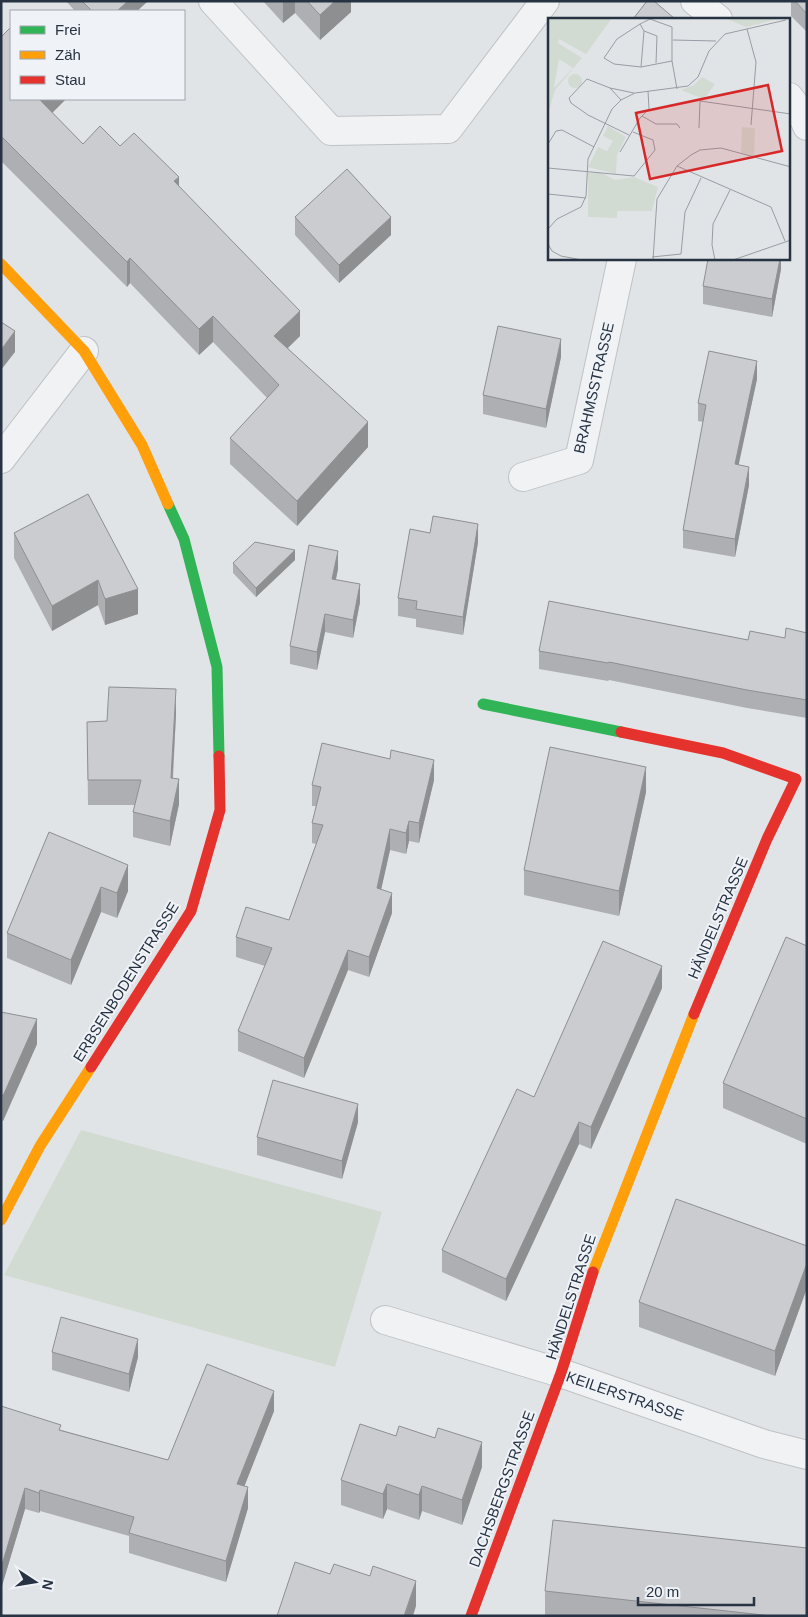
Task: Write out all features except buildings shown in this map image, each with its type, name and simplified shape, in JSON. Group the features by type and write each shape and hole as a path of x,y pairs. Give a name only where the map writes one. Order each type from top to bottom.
{"street":[{"path":"213,1 331,131 448,129 544,1"},
{"path":"695,1 717,18"},
{"path":"790,98 802,114 807,126"},
{"name":"BRAHMSSTRASSE","path":"523,477 579,460 622,260"},
{"name":"ERBSENBODENSTRASSE","path":"1,264 84,351 142,446 184,539 218,667 220,810 191,911 40,1146 1,1220"},
{"path":"1,458 84,351"},
{"name":"HÄNDELSTRASSE","path":"483,704 723,753 796,779 767,839 669,1074 591,1276 561,1373"},
{"name":"KEILERSTRASSE","path":"384,1320 561,1373 764,1444 807,1455"},
{"name":"DACHSBERGSTRASSE","path":"471,1616 561,1373"}],"shaded area":[{"path":"81,1130 382,1212 335,1367 4,1275"}],"traffic: fast":[{"path":"168,504 184,539 217,667 219,756"},
{"path":"483,704 621,732"}],"traffic: slow":[{"path":"1,264 84,351 142,445 168,504"},
{"path":"593,1272 694,1014"},
{"path":"1,1220 40,1146 91,1067"}],"traffic: jam":[{"path":"621,732 723,753 796,779 767,839 694,1014"},
{"path":"91,1067 191,911 220,810 219,756"},
{"path":"471,1616 561,1373 593,1272"}]}
